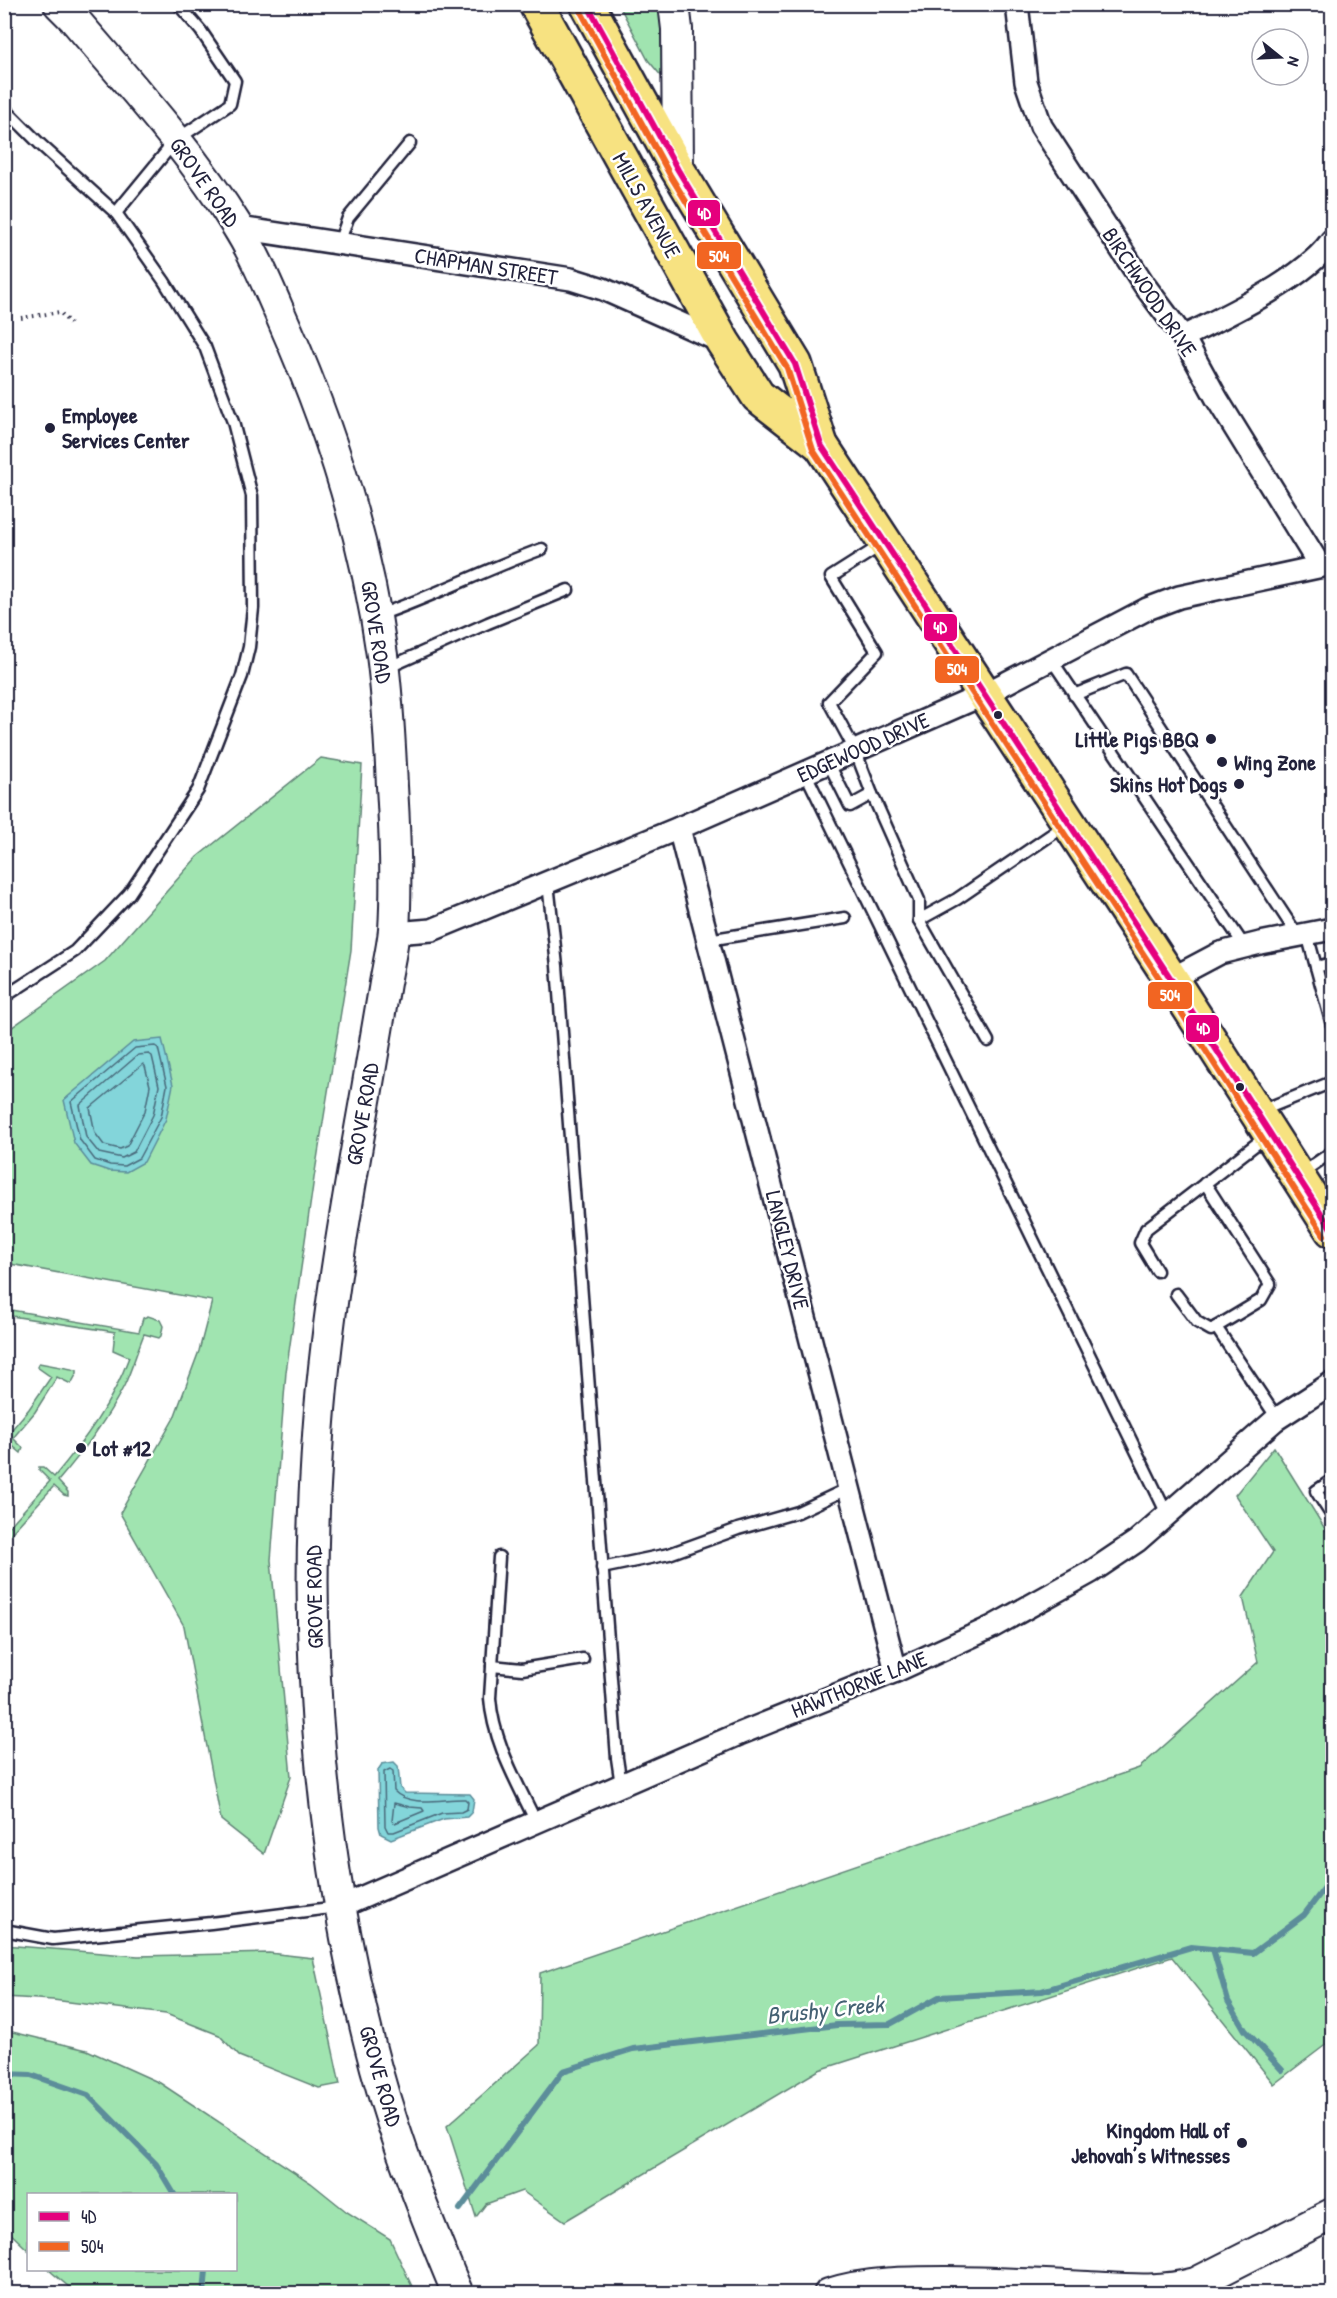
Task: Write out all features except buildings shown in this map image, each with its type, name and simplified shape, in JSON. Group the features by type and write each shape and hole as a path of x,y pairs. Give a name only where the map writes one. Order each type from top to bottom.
{"main road":[{"name":"GROVE ROAD","path":"59,4 176,140 239,228 298,356 335,452 358,534 375,616 389,713 396,846 394,933 347,1205 328,1334 317,1449 311,1569 315,1674 321,1765 340,1907 377,2072 420,2202 458,2294"},
{"name":"MILLS AVENUE","path":"536,4 723,342 758,396 821,445"},
{"name":"MILLS AVENUE","path":"587,4 678,170 795,364 821,445 1171,979 1332,1230"},
{"path":"674,4 677,29 678,170"},
{"path":"829,2294 845,2288 896,2282 992,2282 1147,2290 1199,2288 1332,2214"}],"street":[{"name":"BIRCHWOOD DRIVE","path":"1017,4 1026,82 1041,126 1145,286 1183,337 1217,399 1326,565"},
{"name":"CHAPMAN STREET","path":"239,228 571,279 603,289 723,342"},
{"path":"1183,337 1272,289 1307,266 1332,240"},
{"name":"EDGEWOOD DRIVE","path":"394,933 432,930 679,828 985,694 1147,609 1179,597 1326,565"},
{"name":"LANGLEY DRIVE","path":"679,828 896,1671"},
{"path":"1171,979 1220,953 1332,929"},
{"name":"HAWTHORNE LANE","path":"340,1907 739,1734 896,1671 992,1627 1091,1572 1137,1541 1277,1418 1332,1383"}],"lane":[{"path":"116,213 176,140 230,104 235,81 201,31 178,4"},
{"path":"4,108 116,213 164,281 205,347 233,422 252,496 253,608 249,647 242,676 198,790 129,894 75,951 4,997"},
{"path":"339,243 348,218 410,143"},
{"path":"886,542 831,576 877,652 829,702 855,750 919,900 919,920 988,1041"},
{"path":"375,616 418,601 469,577 542,549"},
{"path":"384,670 568,590"},
{"path":"1051,659 1245,947"},
{"path":"1074,695 1126,674 1302,935 1316,967 1332,1025"},
{"path":"828,762 850,806 872,794"},
{"path":"805,772 1167,1514"},
{"path":"919,920 957,899 1068,823"},
{"path":"548,883 557,966 602,1568 621,1785"},
{"path":"708,940 846,918"},
{"path":"1316,967 1332,963"},
{"path":"1157,1271 1140,1243 1146,1229 1205,1183 1264,1123 1332,1082"},
{"path":"1298,1176 1332,1152"},
{"path":"1176,1294 1197,1322 1211,1330 1261,1300 1270,1284 1205,1183"},
{"path":"1216,1327 1277,1418"},
{"path":"1332,1480 1316,1491 1332,1516"},
{"path":"602,1568 669,1554 738,1529 798,1512 849,1488"},
{"path":"499,1557 491,1707 497,1738 536,1822"},
{"path":"492,1666 522,1669 583,1659"},
{"path":"4,1930 54,1939 340,1907"}],"path":[{"path":"21,318 60,312 70,324"}],"green space":[{"path":"619,5 660,5 667,83 648,60"},
{"path":"321,758 362,765 351,950 314,1178 286,1372 271,1560 291,1777 264,1854 221,1820 184,1626 120,1513 174,1418 199,1351 212,1301 5,1263 4,1033 105,961 197,857"},
{"path":"5,1309 139,1332 143,1318 148,1316 160,1320 163,1326 159,1338 144,1334 127,1380 110,1412 58,1481 68,1492 68,1496 54,1486 5,1540 5,1531 50,1481 39,1470 39,1467 43,1467 54,1477 87,1435 106,1405 129,1357 113,1350 115,1332 5,1315"},
{"path":"39,1363 77,1370 77,1373 71,1384 57,1377 35,1412 13,1438 23,1448 21,1453 9,1443 5,1447 5,1431 8,1434 51,1377 37,1367"},
{"path":"1274,1447 1332,1540 1332,2040 1274,2084 1172,1957 819,2070 565,2221 522,2191 486,2204 476,2217 447,2126 539,2045 540,1973 1139,1768 1258,1662 1243,1597 1273,1552 1235,1495"},
{"path":"4,1945 138,1956 269,1953 313,1958 340,2084 319,2088 239,2056 219,2035 166,2014 53,2000 5,1997"},
{"path":"4,2030 87,2050 160,2083 311,2183 347,2212 390,2239 415,2293 76,2293 50,2271 237,2271 237,2193 27,2193 27,2249 5,2228"}],"water":[{"path":"162,1039 173,1085 166,1119 144,1162 126,1172 109,1171 91,1165 74,1143 64,1100 133,1042"},
{"path":"394,1762 398,1766 400,1788 405,1793 470,1794 474,1799 472,1812 467,1817 444,1819 391,1839 381,1834 378,1770 382,1764"}],"waterway":[{"name":"Brushy Creek","path":"460,2209 563,2071 633,2049 837,2025 890,2024 939,1997 1042,1991 1191,1947 1253,1953 1304,1915 1332,1878"},
{"path":"1213,1949 1228,2001 1245,2030 1282,2070"},
{"name":"Brushy Creek","path":"4,2074 31,2075 88,2095 156,2164 173,2193"},
{"name":"Brushy Creek","path":"204,2294 206,2271"},
{"name":"Brushy Creek","path":"399,2294 402,2291"}],"transit line":[{"name":"4D","path":"587,4 678,170 795,364 821,445 1171,979 1332,1230"},
{"name":"504","path":"579,8 670,175 787,368 813,450 1163,984 1324,1235"}],"place":[{"name":"Employee Services Center","path":"50,428"},
{"name":"Little Pigs BBQ","path":"1211,739"},
{"name":"Wing Zone","path":"1222,762"},
{"name":"Skins Hot Dogs","path":"1239,784"},
{"name":"Lot #12","path":"81,1448"},
{"name":"Kingdom Hall of Jehovah’s Witnesses","path":"1242,2143"}]}
